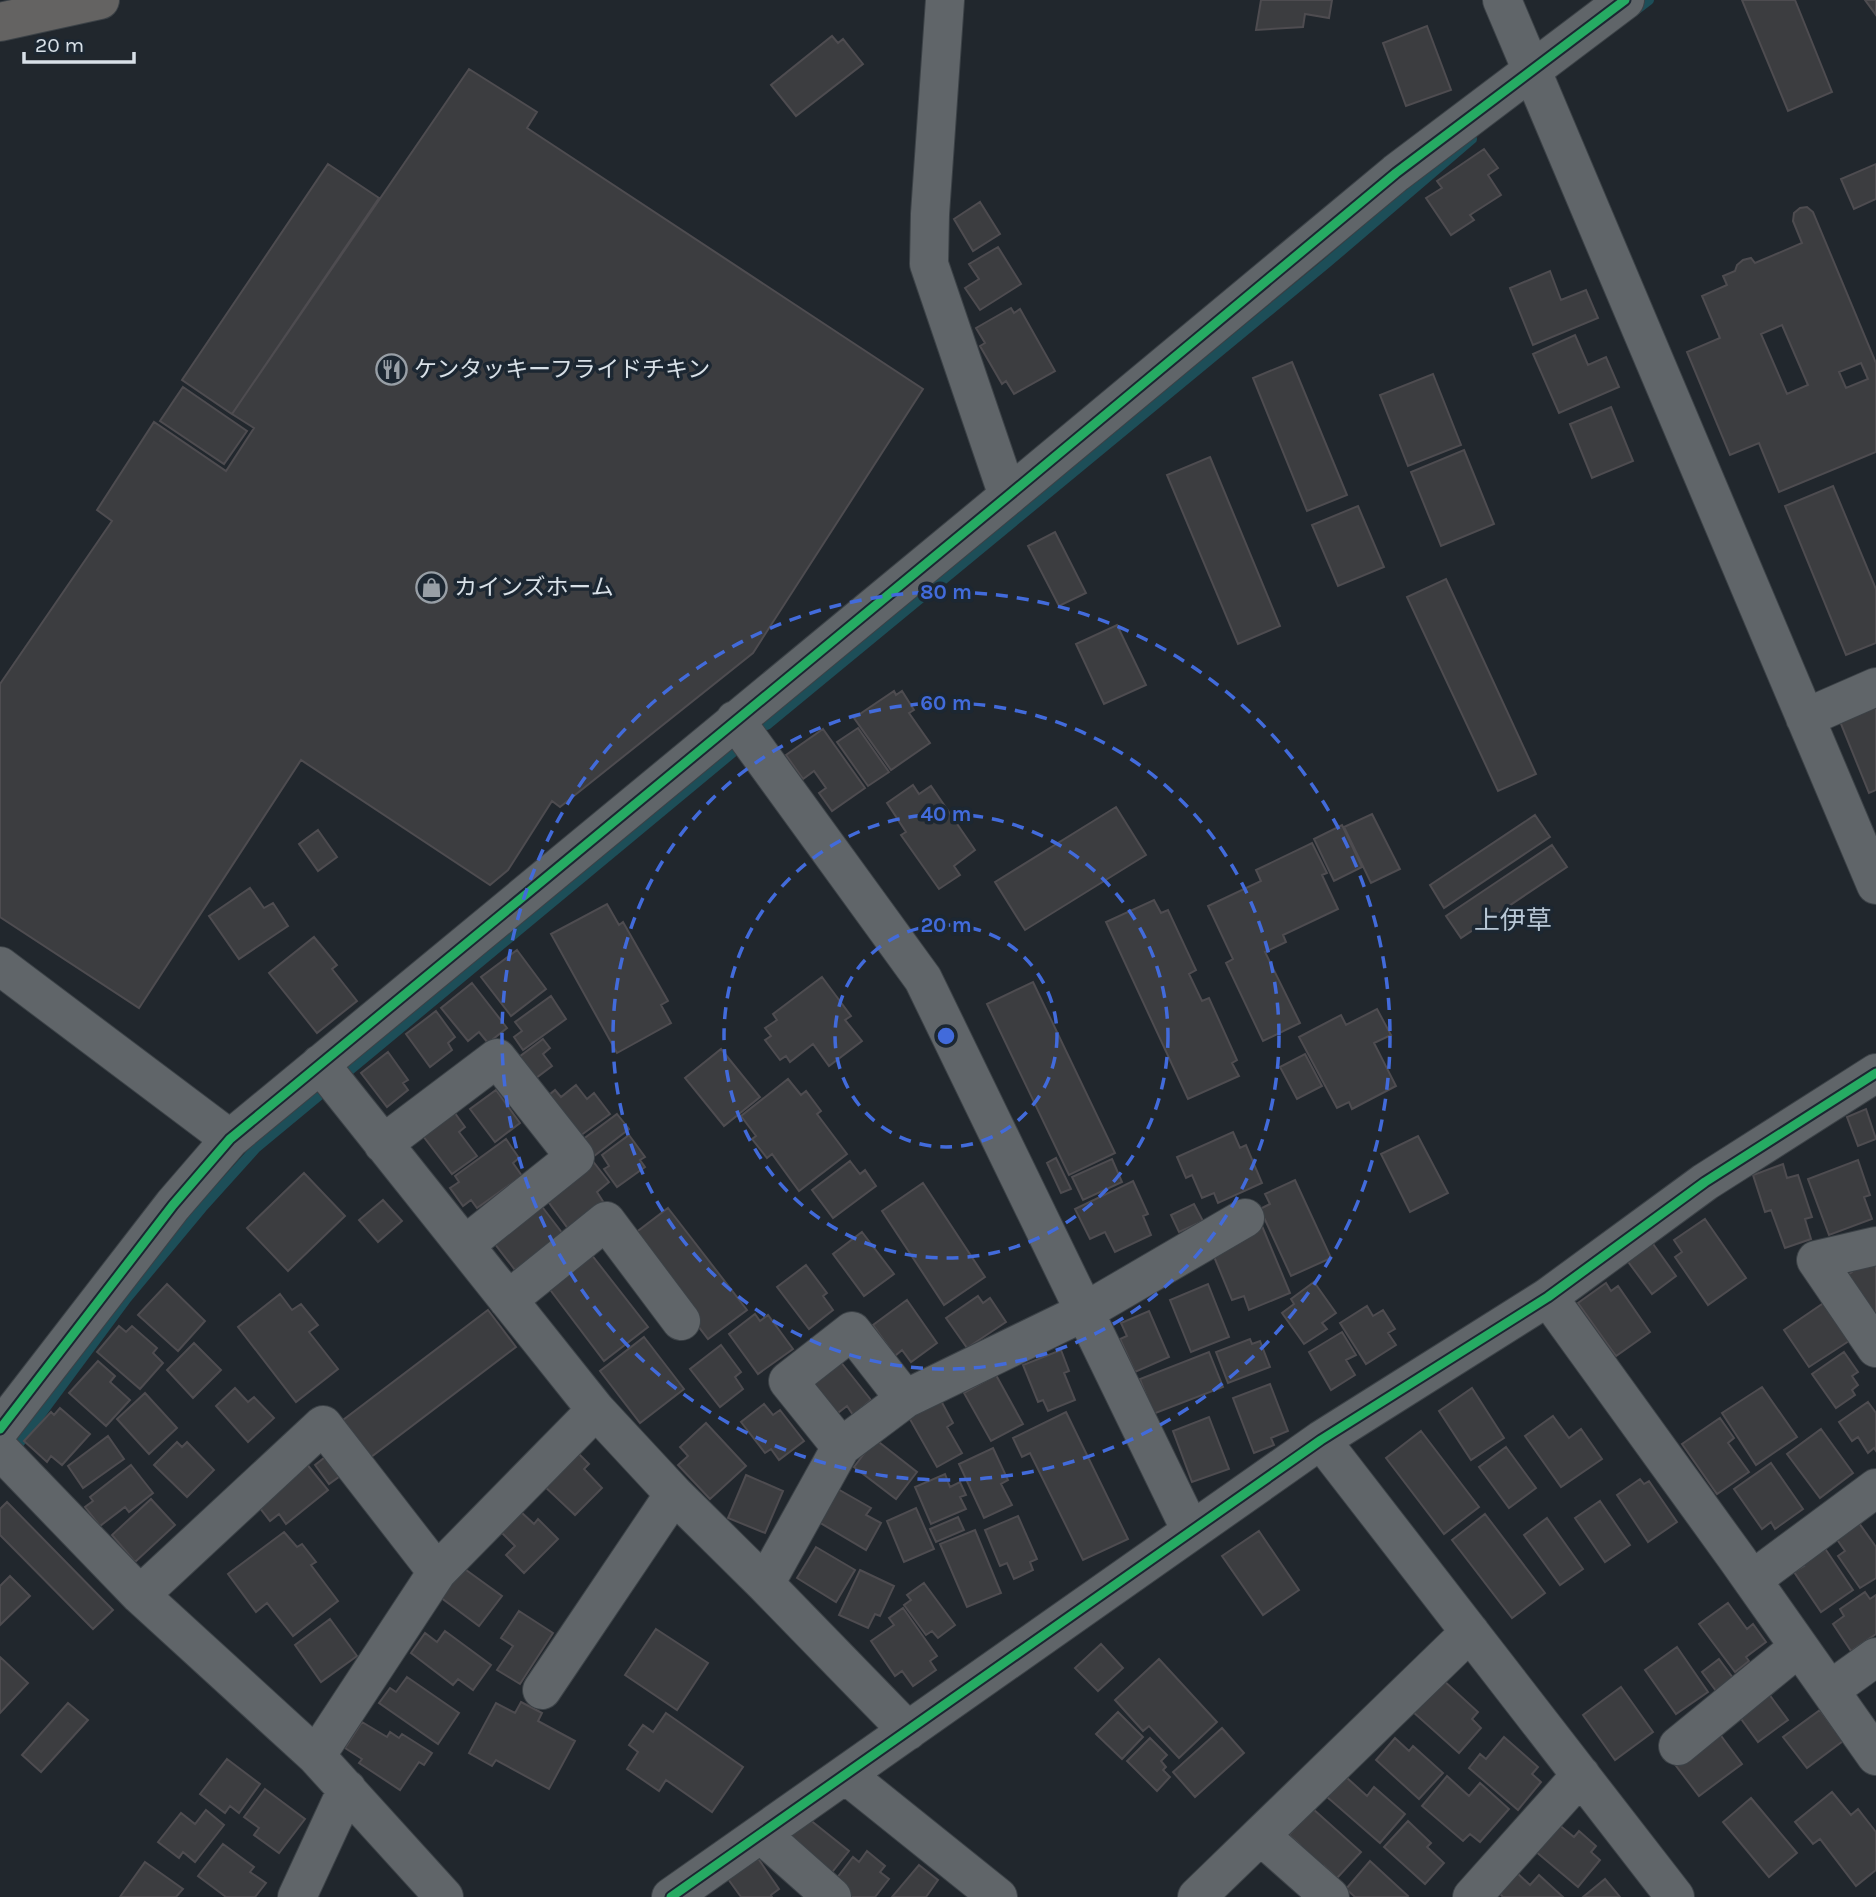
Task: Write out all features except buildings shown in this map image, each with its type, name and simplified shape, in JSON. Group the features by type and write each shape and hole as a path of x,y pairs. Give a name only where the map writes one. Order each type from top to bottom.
{"main road":[{"path":"0,22 100,0"}],"street":[{"path":"945,0 929,264 1008,496"},
{"path":"1502,0 1876,885"},
{"path":"0,1429 173,1205 230,1139 1396,173 1625,0"},
{"path":"1805,718 1876,687"},
{"path":"735,720 923,979 1191,1531"},
{"path":"0,966 230,1139"},
{"path":"383,1144 497,1058 575,1157 465,1244"},
{"path":"320,1064 596,1410 908,1731"},
{"path":"671,1897 1321,1440 1548,1297 1705,1182 1876,1073"},
{"path":"765,1584 841,1447 905,1399 1084,1311 1245,1218"},
{"path":"509,1300 606,1221 681,1321"},
{"path":"1876,1245 1816,1260 1876,1348"},
{"path":"1548,1297 1876,1756"},
{"path":"841,1447 788,1381 852,1331 905,1399"},
{"path":"316,1756 438,1572 596,1410"},
{"path":"139,1595 323,1425 438,1572"},
{"path":"1321,1440 1675,1897"},
{"path":"0,1450 139,1595 316,1756 444,1897"},
{"path":"1752,1580 1876,1488"},
{"path":"542,1690 674,1493"},
{"path":"1215,1891 1261,1836 1470,1632"},
{"path":"1678,1745 1799,1647"},
{"path":"1830,1690 1876,1657"},
{"path":"846,1774 998,1897"},
{"path":"1472,1897 1581,1775"},
{"path":"297,1897 346,1789"},
{"path":"761,1834 832,1897"},
{"path":"1261,1836 1330,1897"}],"waterway":[{"path":"1632,13 1649,0"},
{"path":"767,725 1327,263 1472,139"},
{"path":"12,1453 127,1298 256,1148 737,749"}],"cycle path":[{"path":"0,1429 173,1205 230,1139 1396,173 1625,0"},
{"path":"671,1897 1321,1440 1548,1297 1705,1182 1876,1073"}],"place":[{"name":"ケンタッキーフライドチキン","path":"391,369"},
{"name":"カインズホーム","path":"431,587"}],"district":[{"name":"上伊草","path":"1513,920"}]}
